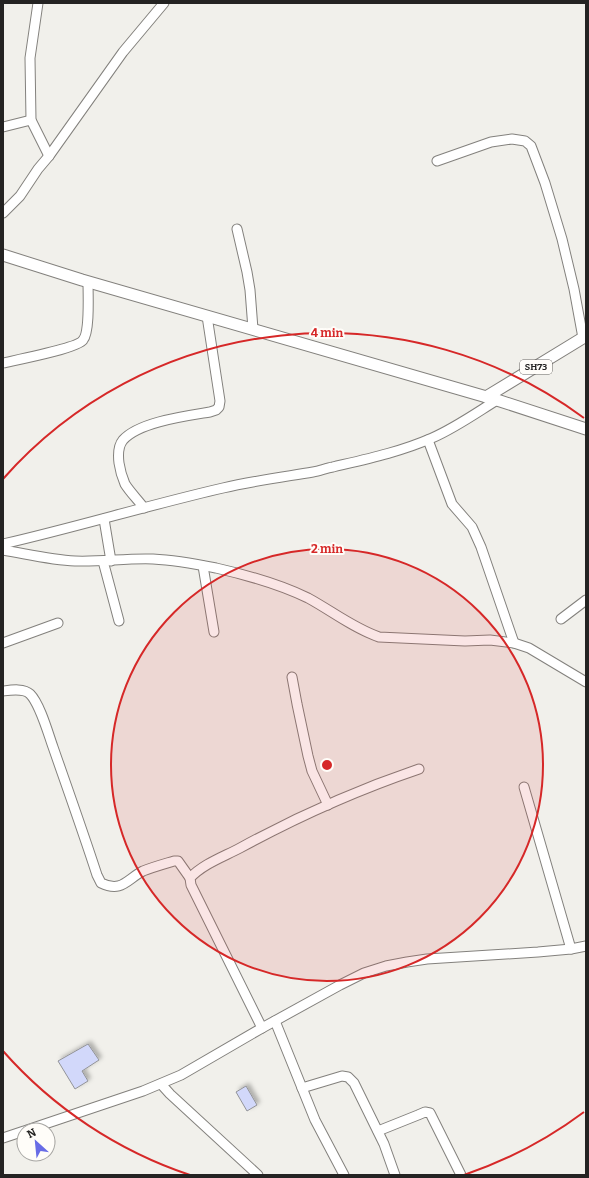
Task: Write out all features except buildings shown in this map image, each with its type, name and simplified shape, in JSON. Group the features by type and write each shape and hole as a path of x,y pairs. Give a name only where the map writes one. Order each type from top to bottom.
{"main road":[{"path":"3,255 88,282 492,398 586,429"},
{"name":"SH73","path":"492,398 585,337"}],"street":[{"path":"38,3 30,58 31,120 49,156"},
{"path":"3,213 20,196 123,52 164,3"},
{"path":"3,127 31,120"},
{"path":"437,161 491,142 512,139 525,141 531,146 545,183 562,239 585,337"},
{"path":"237,229 250,290 253,329"},
{"path":"3,363 70,347 82,342 88,322 88,282"},
{"path":"144,508 125,484 118,456 119,449 123,440 129,435 154,423 210,412 219,407 220,401 207,316"},
{"path":"3,544 48,534 229,486 315,471 368,459 412,446 428,440 464,421 492,398"},
{"path":"428,440 452,504 472,527 481,547 514,643"},
{"path":"104,519 107,561 119,621"},
{"path":"3,550 73,561 152,559 169,560 203,566 254,578 289,590 321,606 367,633 380,637 458,641 490,640 514,643 529,648 586,682"},
{"path":"203,566 214,632"},
{"path":"561,618 586,600"},
{"path":"3,642 58,623"},
{"path":"292,678 296,704 312,771 328,805"},
{"path":"3,691 20,690 28,692 34,698 43,718 101,883 112,886 121,885 127,883 144,871 178,861 190,878 191,885 262,1028"},
{"path":"190,878 217,860 328,805 376,784 419,769"},
{"path":"524,787 571,949"},
{"path":"51,1122 143,1091 181,1075 262,1028 364,973 386,966 407,962 538,952 586,946"},
{"path":"275,1021 320,1131 344,1175"},
{"path":"302,1088 342,1076 348,1077 354,1083 378,1131 395,1175"},
{"path":"161,1084 258,1175"},
{"path":"378,1131 425,1112 430,1114 461,1175"},
{"path":"3,1138 16,1134"}]}
